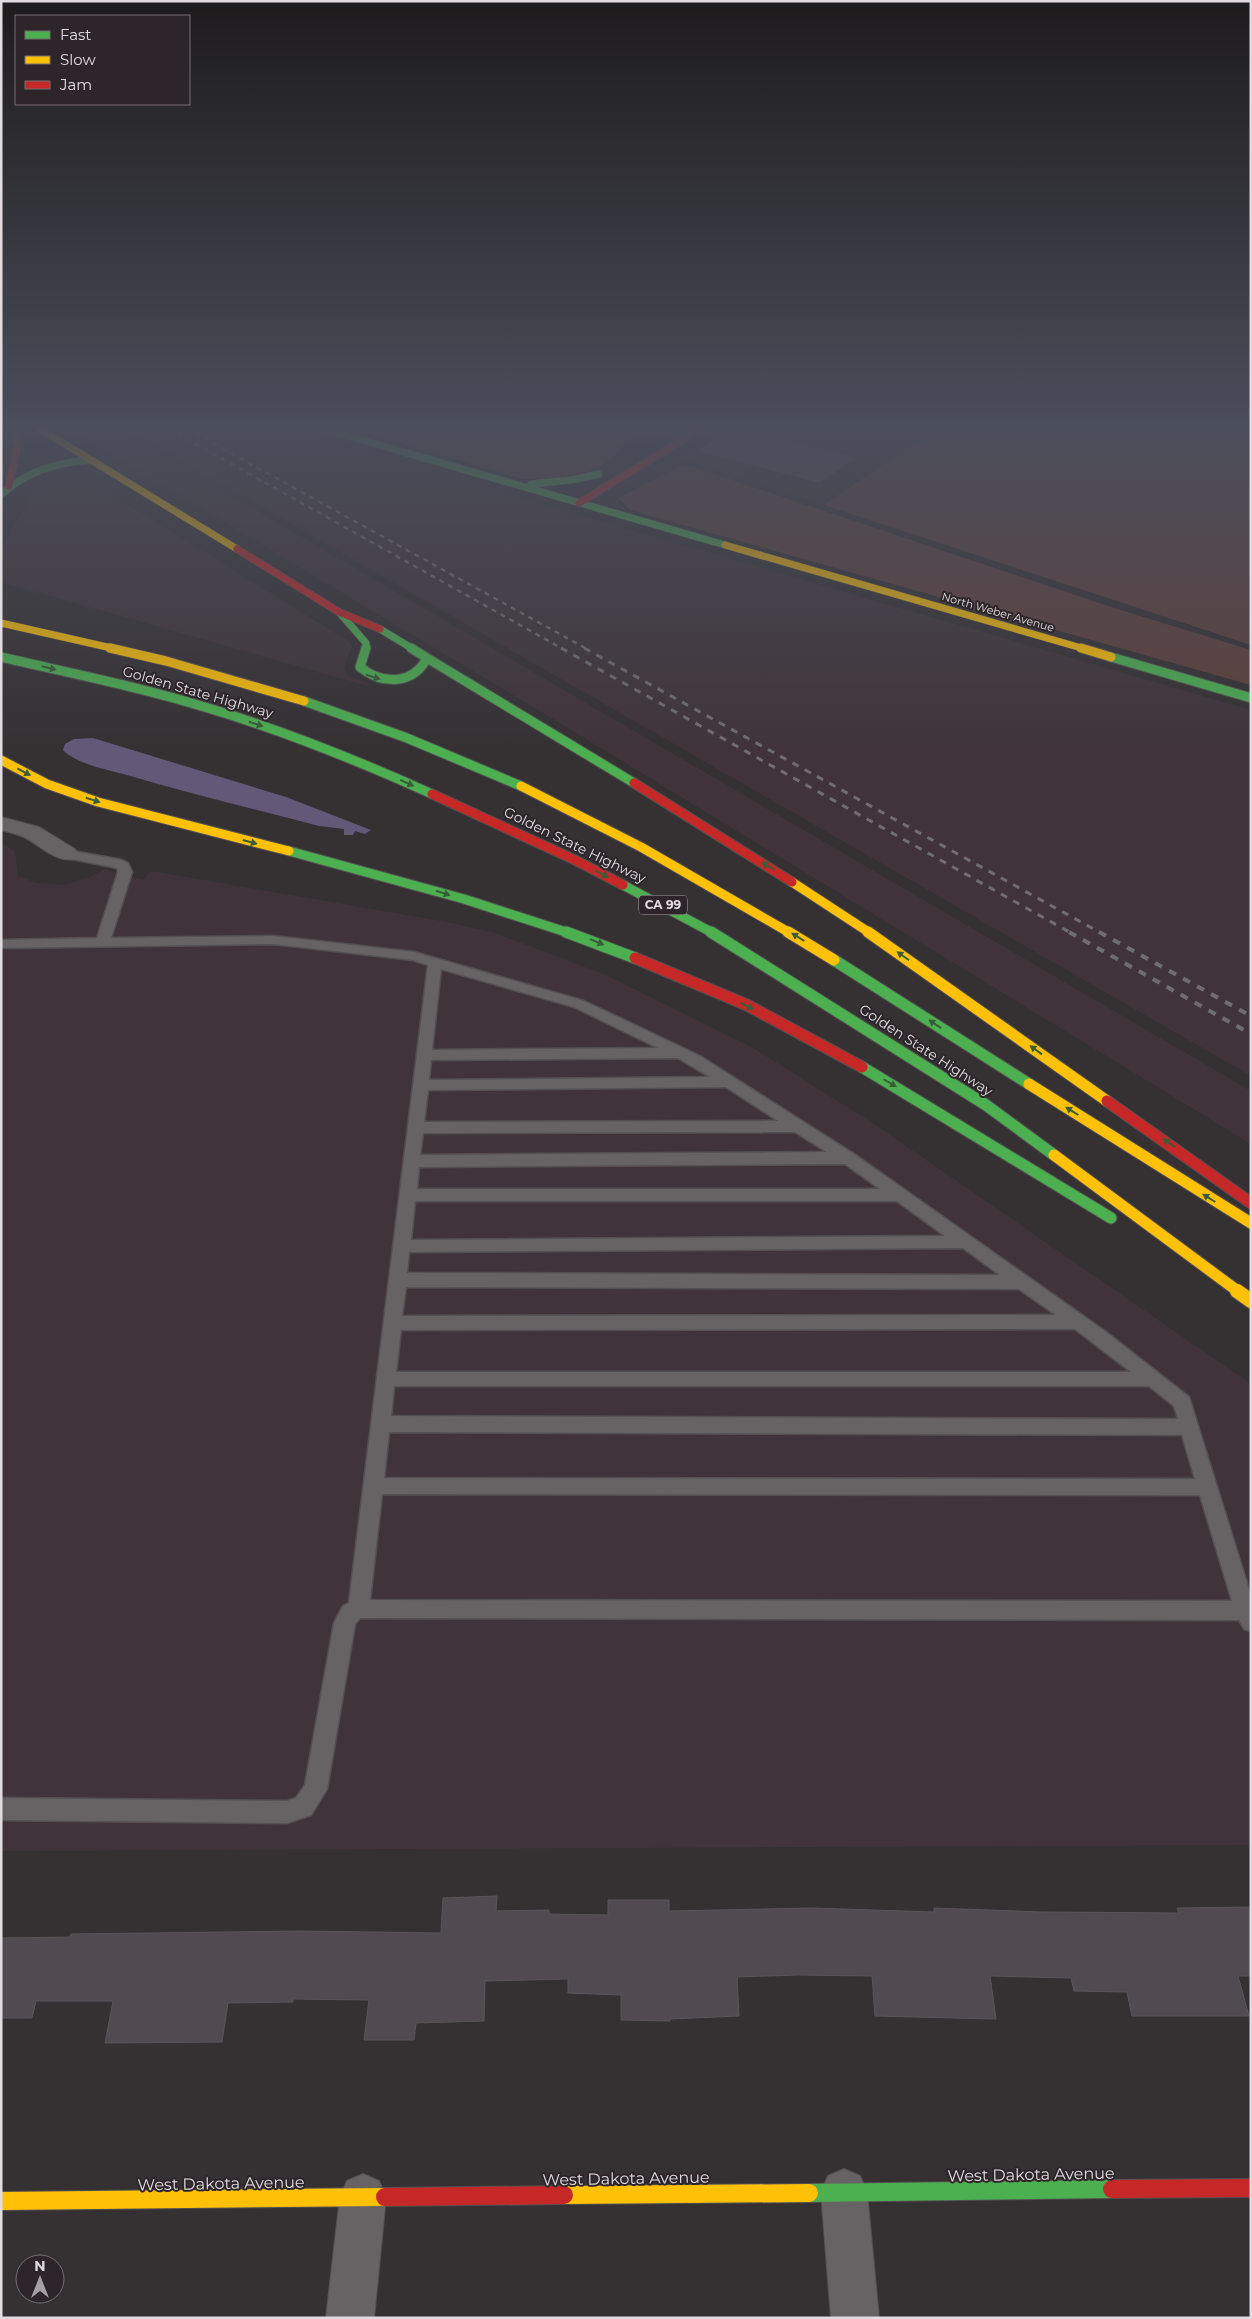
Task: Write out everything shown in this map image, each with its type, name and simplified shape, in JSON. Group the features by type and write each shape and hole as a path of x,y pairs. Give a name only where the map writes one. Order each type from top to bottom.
{"main road":[{"path":"208,532 339,612 382,630 703,825 844,915 1251,1203"},
{"name":"North Weber Avenue","path":"680,532 1251,698"},
{"path":"339,612 366,643 366,652 360,667 365,674 386,680 408,678 424,668 427,658"},
{"name":"Golden State Highway","path":"1,623 114,648 256,686 317,705 413,740 516,783 610,829 714,885 1251,1224"},
{"name":"Golden State Highway","path":"1,657 130,687 208,708 283,732 395,777 583,864 693,921 986,1106 1251,1302"},
{"path":"1,760 47,784 98,802 396,878 586,938 664,969 747,1005 820,1044 893,1085 1123,1225"},
{"path":"1149,1240 1251,1302"},
{"name":"West Dakota Avenue","path":"1,2201 1251,2188"}],"street":[{"path":"1,823 31,832 67,854"},
{"path":"844,2192 855,2318"},
{"path":"350,2318 363,2198"}],"lane":[{"path":"67,854 117,863 123,866 124,872 102,943"},
{"path":"1,944 273,940 414,956 579,1004 681,1053 730,1082 848,1158 1079,1322 1182,1402 1248,1616 359,1609 350,1613 345,1622 316,1789 303,1807 287,1812 1,1810"},
{"path":"359,1609 435,962"},
{"path":"425,1055 681,1053"},
{"path":"421,1085 730,1082"},
{"path":"416,1128 797,1126"},
{"path":"412,1161 848,1158"},
{"path":"408,1195 899,1195"},
{"path":"402,1246 967,1242"},
{"path":"398,1280 1022,1282"},
{"path":"393,1323 1079,1322"},
{"path":"386,1379 1153,1379"},
{"path":"381,1424 1190,1427"},
{"path":"374,1486 1208,1487"}],"shaded area":[{"path":"10,532 172,532 348,641 352,646 344,668 346,673 350,677 370,684 368,686 1,582 1,548"},
{"path":"241,532 293,532 1251,1091 1251,1144 558,722"},
{"path":"306,532 639,532 1251,710 1251,1076"},
{"path":"709,532 888,532 1111,607 1251,650 1251,685"},
{"path":"907,532 1251,532 1251,645"},
{"path":"93,738 286,797 371,830 365,834 355,831 353,835 344,835 344,829 319,826 93,766 76,759 63,750 65,744 74,739"},
{"path":"1,843 15,851 18,876 36,883 63,885 88,878 105,869 143,880 151,871 447,922 492,932 606,975 755,1049 874,1124 1251,1384 1251,1845 1,1851"}],"building":[{"path":"497,1896 496,1911 549,1910 549,1914 608,1915 608,1900 669,1900 669,1911 812,1908 934,1912 934,1908 1042,1912 1179,1913 1177,1908 1251,1907 1251,1976 1238,1976 1249,2016 1132,2016 1127,1992 1074,1991 1071,1978 990,1976 996,2019 875,2016 872,1976 798,1975 737,1977 739,2016 670,2019 670,2021 621,2020 621,1995 568,1993 568,1979 485,1981 484,2021 416,2023 414,2040 364,2040 369,2000 293,1999 293,2002 228,2003 222,2042 105,2043 113,2001 36,2001 32,2018 1,2018 1,1938 70,1937 71,1934 302,1931 441,1933 443,1898"}],"railway":[{"path":"354,532 563,649"},
{"path":"375,532 587,649"},
{"path":"561,648 1071,933"},
{"path":"584,648 1101,933"},
{"path":"1069,932 1251,1034"},
{"path":"1099,932 1251,1016"}],"traffic: fast":[{"path":"681,532 725,545"},
{"path":"339,612 366,643 366,652 360,667 367,673 386,680 396,680 406,678 422,667 427,658 380,629"},
{"path":"1,657 157,693 265,726 321,747 432,794"},
{"path":"1111,657 1251,698"},
{"path":"427,658 634,783"},
{"path":"304,701 407,738 521,786"},
{"path":"289,851 377,874 507,912 635,958"},
{"path":"623,885 693,921 986,1105 1054,1155"},
{"path":"834,960 1029,1084"},
{"path":"862,1067 1111,1218"},
{"path":"809,2193 1112,2189"}],"traffic: slow":[{"path":"209,532 237,549"},
{"path":"725,545 1111,657"},
{"path":"1,623 166,661 304,701"},
{"path":"1,760 47,784 98,802 289,851"},
{"path":"521,786 601,826 680,869 834,960"},
{"path":"792,882 844,915 1107,1101"},
{"path":"1029,1084 1251,1223"},
{"path":"1054,1155 1251,1301"},
{"path":"564,2195 809,2193"},
{"path":"1,2201 385,2197"}],"traffic: jam":[{"path":"237,549 339,612 380,629"},
{"path":"634,783 792,882"},
{"path":"432,794 575,860 623,885"},
{"path":"635,958 747,1005 862,1067"},
{"path":"1107,1101 1251,1203"},
{"path":"1112,2189 1251,2188"},
{"path":"385,2197 564,2195"}]}
